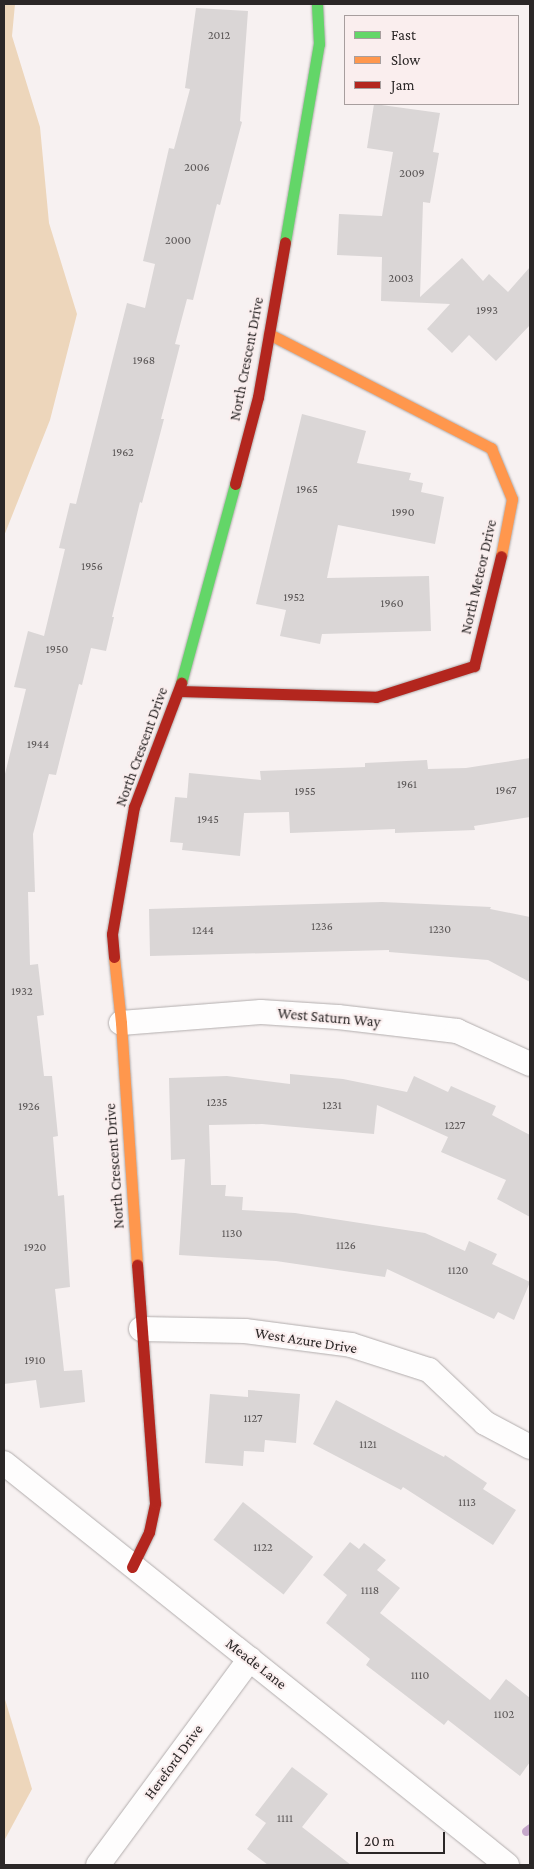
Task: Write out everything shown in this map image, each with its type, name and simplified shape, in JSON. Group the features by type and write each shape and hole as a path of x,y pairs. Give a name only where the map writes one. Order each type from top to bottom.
{"street":[{"name":"North Crescent Drive","path":"132,1568 149,1532 155,1503 141,1328 121,1023 112,934 134,807 179,691 258,397 319,44 317,4"},
{"name":"North Meteor Drive","path":"179,691 376,697 474,666 498,569 512,499 491,448 269,334"},
{"name":"West Saturn Way","path":"121,1023 261,1012 338,1017 457,1031 530,1064"},
{"name":"West Azure Drive","path":"141,1328 245,1331 351,1345 429,1370 485,1423 530,1447"},
{"name":"Meade Lane","path":"4,1463 132,1568 250,1659 507,1865"},
{"name":"Hereford Drive","path":"98,1865 250,1659"}],"shaded area":[{"path":"4,4 15,4 12,36 40,127 49,223 77,314 50,420 4,536"},
{"path":"4,1696 32,1789 4,1841"}],"building":[{"path":"196,8 248,11 240,121 242,122 220,205 217,204 193,300 187,299 175,344 180,345 161,419 164,419 142,503 140,502 112,617 114,617 106,651 91,648 82,685 79,684 56,775 49,774 33,834 35,892 28,892 30,965 38,964 44,1015 37,1016 44,1076 52,1076 58,1136 53,1137 58,1196 64,1195 70,1287 55,1289 64,1371 82,1370 85,1402 40,1408 36,1380 4,1384 4,778 26,689 14,687 28,631 44,636 65,549 59,548 70,503 76,504 127,303 145,308 155,264 143,261 169,148 174,149 190,89 185,88"},
{"path":"374,105 440,113 433,152 439,153 430,203 423,202 420,297 462,258 483,281 489,274 508,292 530,267 530,325 496,361 469,335 452,353 427,329 450,304 381,301 382,257 337,255 339,214 382,216 393,152 367,148"},
{"path":"302,414 366,431 357,463 411,473 409,480 423,483 421,492 444,497 435,544 338,525 327,578 429,576 431,631 322,634 320,644 280,636 286,610 256,604"},
{"path":"530,758 530,817 474,826 475,830 395,833 395,829 290,833 289,812 244,813 240,856 182,850 183,843 170,842 175,797 187,798 189,773 261,780 260,771 365,767 365,763 427,760 428,769 466,768"},
{"path":"382,902 491,907 490,909 530,917 530,982 488,960 389,952 389,950 150,956 149,909"},
{"path":"290,1074 343,1079 407,1092 414,1076 448,1092 451,1086 496,1106 492,1115 530,1135 530,1217 497,1199 506,1180 441,1152 448,1137 377,1105 374,1134 262,1124 209,1125 211,1185 226,1185 225,1196 243,1197 242,1210 295,1213 425,1233 465,1251 469,1241 497,1254 492,1264 530,1282 514,1320 498,1312 494,1319 387,1269 385,1277 276,1261 179,1255 185,1159 171,1160 169,1078 227,1076 290,1084"},
{"path":"248,1390 300,1394 296,1443 265,1440 264,1452 244,1451 243,1466 205,1463 210,1394 248,1397"},
{"path":"336,1400 444,1457 445,1455 487,1483 483,1489 516,1510 493,1545 403,1487 401,1490 313,1444"},
{"path":"243,1502 313,1557 284,1595 213,1540"},
{"path":"350,1542 359,1549 364,1543 386,1560 377,1570 400,1588 380,1613 490,1700 506,1679 530,1698 530,1762 520,1776 448,1720 444,1725 366,1665 370,1659 326,1623 347,1595 323,1575"},
{"path":"292,1767 328,1794 302,1827 351,1865 268,1865 247,1849 266,1823 255,1815"}],"waterway":[{"path":"526,1831 530,1828"}],"traffic: fast":[{"path":"285,242 319,44 317,4"},
{"path":"181,683 235,484"}],"traffic: slow":[{"path":"269,334 491,448 512,499 501,556"},
{"path":"114,957 121,1023 137,1265"}],"traffic: jam":[{"path":"235,484 258,397 285,242"},
{"path":"179,691 376,697 474,666 501,556"},
{"path":"114,957 112,934 134,807 181,683"},
{"path":"132,1567 149,1532 155,1503 137,1265"}]}
